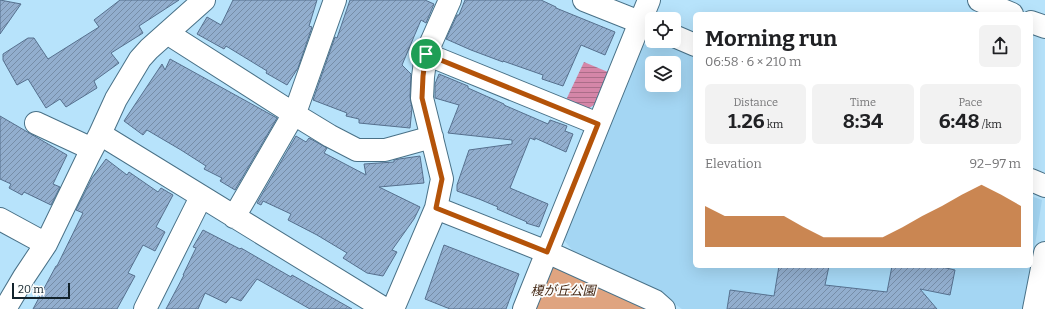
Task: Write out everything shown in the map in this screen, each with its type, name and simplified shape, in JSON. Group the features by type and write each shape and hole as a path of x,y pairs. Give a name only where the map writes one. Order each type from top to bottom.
{"street":[{"path":"5,309 46,244 116,99 140,59 149,49 204,0"},
{"path":"234,217 296,110 335,0"},
{"path":"393,309 436,208 442,179 422,98 426,54 450,0"},
{"path":"584,0 645,25"},
{"path":"648,12 649,0"},
{"path":"979,0 1007,12"},
{"path":"1033,23 1045,28"},
{"path":"524,309 598,124 645,27"},
{"path":"167,33 294,114 330,136 357,150 386,150 432,137"},
{"path":"681,39 693,44"},
{"path":"426,54 598,124"},
{"path":"36,123 96,142 201,197 385,309"},
{"path":"1033,181 1045,186"},
{"path":"146,309 201,197"},
{"path":"436,208 547,252 654,301 664,309"},
{"path":"0,220 46,244"},
{"path":"1034,309 1045,253"}],"shaded area":[{"path":"645,44 645,48 681,48 693,53 693,268 1031,268 1025,309 682,309 651,287 577,256 563,239 642,46"},
{"path":"584,62 608,72 594,105 586,110 566,100"},
{"path":"1033,197 1042,200 1033,258"}],"green space":[{"name":"榎が丘公園","path":"553,267 629,298 644,309 535,309"}],"building":[{"path":"0,0 21,4 0,34"},
{"path":"120,0 179,0 139,26 143,33 111,53 119,63 94,81 97,88 66,107 60,99 46,108 28,79 17,85 3,60 3,54 28,38 34,38 48,59 99,27 94,20"},
{"path":"233,0 317,0 309,26 312,27 298,68 287,85 266,73 267,71 226,46 224,49 197,34 207,17 221,25"},
{"path":"350,0 425,0 434,4 426,23 421,20 402,65 411,74 410,97 412,108 410,128 359,123 359,119 346,116 347,113 313,100 335,37 337,38"},
{"path":"465,0 541,0 556,8 615,32 605,55 581,45 563,86 542,79 543,75 503,62 446,39"},
{"path":"170,59 277,118 235,190 220,181 222,178 204,169 206,166 181,150 147,130 143,135 124,121 162,64 165,70"},
{"path":"439,74 548,124 550,120 567,126 565,131 573,134 566,152 535,138 535,140 530,138 510,188 548,204 539,227 526,223 527,222 497,209 498,207 457,191 457,185 469,150 512,144 512,140 448,133 459,105 435,98 435,84"},
{"path":"0,116 67,155 53,184 60,187 51,205 24,192 22,195 9,188 11,184 0,179"},
{"path":"296,136 306,142 309,138 327,148 324,153 366,175 364,164 394,162 394,160 420,156 424,183 379,187 420,207 414,219 392,250 397,252 383,276 367,273 343,258 347,253 288,220 291,214 263,201 261,205 257,203"},
{"path":"106,159 127,175 129,172 158,192 161,188 173,195 156,227 165,232 155,251 143,245 128,273 135,276 117,309 33,309 57,266 83,213 76,210 92,178"},
{"path":"203,230 240,249 241,248 291,277 292,275 352,309 310,309 257,279 241,301 231,297 226,303 205,293 198,309 166,309 184,275 196,248 193,247"},
{"path":"444,245 519,274 506,309 450,309 425,299"},
{"path":"779,268 829,268 825,285 887,292 892,268 946,268 955,270 950,295 920,289 937,309 727,309 730,290 774,296"}],"route":[{"path":"426,54 598,124 547,252 436,208 442,179 422,98 426,54"}]}
